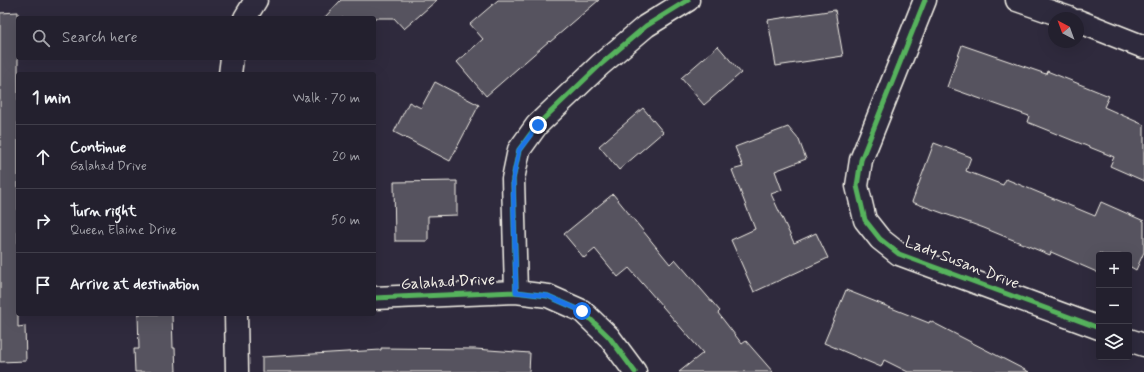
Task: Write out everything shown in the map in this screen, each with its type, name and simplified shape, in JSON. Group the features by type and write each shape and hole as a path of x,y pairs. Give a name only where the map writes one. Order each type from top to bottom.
{"street":[{"path":"246,16 256,0"},
{"path":"516,292 513,179 519,150 538,125 600,65 646,26 688,0"},
{"name":"Lady Susan Drive","path":"925,0 861,160 857,186 865,220 880,239 899,254 1096,327"},
{"path":"1017,0 1052,12"},
{"path":"1084,23 1144,47"},
{"path":"230,72 232,60"},
{"name":"Galahad Drive","path":"376,298 516,292 548,296 582,311 609,337 635,372"},
{"path":"236,316 237,372"},
{"path":"1132,341 1144,345"}],"building":[{"path":"341,0 437,0 404,29 394,18 376,18 376,16 326,16"},
{"path":"498,0 599,0 486,96 457,62 483,39 470,24"},
{"path":"835,10 843,56 776,66 768,20"},
{"path":"18,12 18,16 16,16 16,60 18,60 18,72 16,72 16,316 18,316 18,327 25,326 26,361 0,362 0,13"},
{"path":"962,45 1046,74 1047,71 1109,96 1104,107 1144,125 1144,181 1110,166 1114,157 1027,122 1029,116 947,87"},
{"path":"718,46 741,73 704,105 681,78"},
{"path":"435,82 479,105 450,161 394,132 409,102 421,108"},
{"path":"643,108 663,132 619,170 599,146"},
{"path":"788,127 799,140 806,159 775,171 782,190 771,194 794,243 816,233 828,258 754,292 731,240 755,229 732,170 743,167 735,147"},
{"path":"934,143 971,157 966,171 1003,185 1006,179 1095,216 1101,202 1144,221 1144,252 1136,270 1132,268 1132,252 1096,252 1096,272 1051,252 1050,255 984,228 912,202"},
{"path":"457,181 457,215 428,216 428,241 395,241 394,182"},
{"path":"613,194 670,264 675,259 720,311 718,313 742,344 746,341 773,372 679,372 703,353 629,268 618,277 595,249 584,258 564,234"},
{"path":"846,290 929,323 930,321 1029,372 908,372 884,360 881,367 824,343"},
{"path":"138,316 172,316 173,348 175,348 176,372 135,372 134,349 139,349"},
{"path":"381,348 475,349 530,353 529,372 262,372 262,357 381,350"}],"cycle path":[{"path":"516,292 513,179 519,150 537,125 600,65 646,26 688,0"},
{"path":"925,0 861,160 857,186 865,220 880,239 899,254 1096,327"},
{"path":"376,298 516,292 548,296 582,311 609,337 635,372"}],"route":[{"path":"538,125 519,150 513,179 516,292 548,296 582,311"}]}
